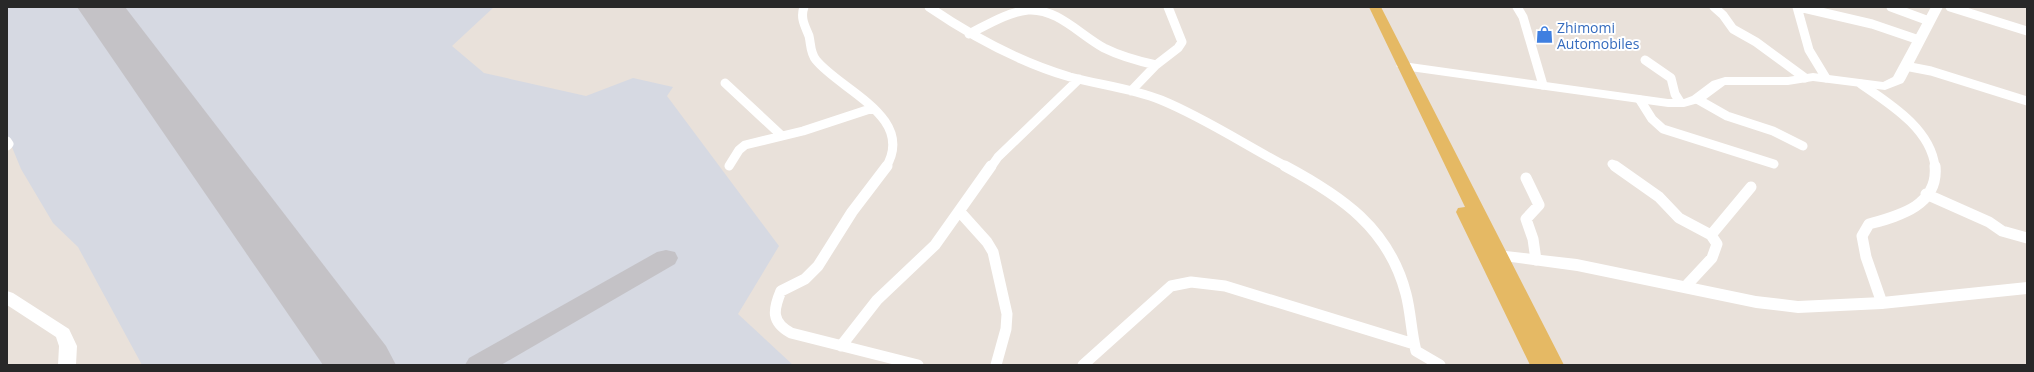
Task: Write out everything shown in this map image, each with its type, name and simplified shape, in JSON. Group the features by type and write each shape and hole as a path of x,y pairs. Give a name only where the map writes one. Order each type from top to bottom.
{"main road":[{"path":"1365,7 1492,254 1554,365"},
{"path":"1375,7 1492,254 1540,365"}],"street":[{"path":"804,7 801,14 802,22 808,36 813,55 821,65 873,108 886,122 893,142 892,156 884,171 851,214 812,273 800,282 781,292 774,310 778,323 784,329 808,338 918,365"},
{"path":"929,7 969,34 1013,56 1079,79 1131,90 1190,113 1321,186 1360,213 1382,240 1398,272 1408,301 1411,334 1416,351 1440,365"},
{"path":"1131,90 1156,66 1178,48 1182,42 1182,37 1168,7"},
{"path":"1517,7 1523,17 1543,85"},
{"path":"1714,7 1723,15 1733,29 1756,42 1784,64 1806,78"},
{"path":"1826,78 1809,50 1798,7 1872,24 1919,40"},
{"path":"1891,7 1929,21"},
{"path":"1403,66 1640,100 1680,102 1697,99 1718,82 1788,81 1806,78 1826,78 1878,86 1891,84 1898,80 1937,7"},
{"path":"1950,7 2027,31"},
{"path":"969,34 1022,11 1037,10 1047,13 1065,23 1107,50 1130,59 1156,66"},
{"path":"1645,60 1671,78 1680,102"},
{"path":"1905,66 1931,72 2027,102"},
{"path":"840,346 878,300 936,245 998,156 1079,79"},
{"path":"725,83 782,136"},
{"path":"1861,84 1901,112 1929,145 1935,161 1934,182 1913,209 1869,224 1862,236 1866,257 1882,303"},
{"path":"1697,99 1727,116 1773,131 1803,146"},
{"path":"1640,100 1652,120 1663,129 1774,164"},
{"path":"729,166 738,150 745,145 803,131 873,108"},
{"path":"7,141 9,144 7,146"},
{"path":"1612,164 1655,195 1679,218 1711,235 1717,244 1712,258 1685,287"},
{"path":"1526,178 1538,200 1539,205 1528,215 1526,220 1533,239 1536,260"},
{"path":"1711,235 1751,187"},
{"path":"1926,194 1988,222 2002,231 2027,238"},
{"path":"960,212 987,242 993,252 1007,314 1006,329 996,365"},
{"path":"1492,254 1584,266 1756,302 1798,307 1882,303 1996,290 2027,288"},
{"path":"1083,365 1171,286 1184,281 1201,281 1225,286 1343,324 1414,344"},
{"path":"7,297 63,333 68,346 68,365"}],"shaded area":[{"path":"7,7 494,7 452,46 484,73 586,96 633,78 673,87 667,96 779,246 738,314 793,365 142,365 78,247 53,223 21,169 7,135"}],"taxiway":[{"path":"479,365 666,258"}],"runway":[{"path":"101,7 361,365"}],"place":[{"name":"Zhimomi Automobiles","path":"1544,35"}]}
